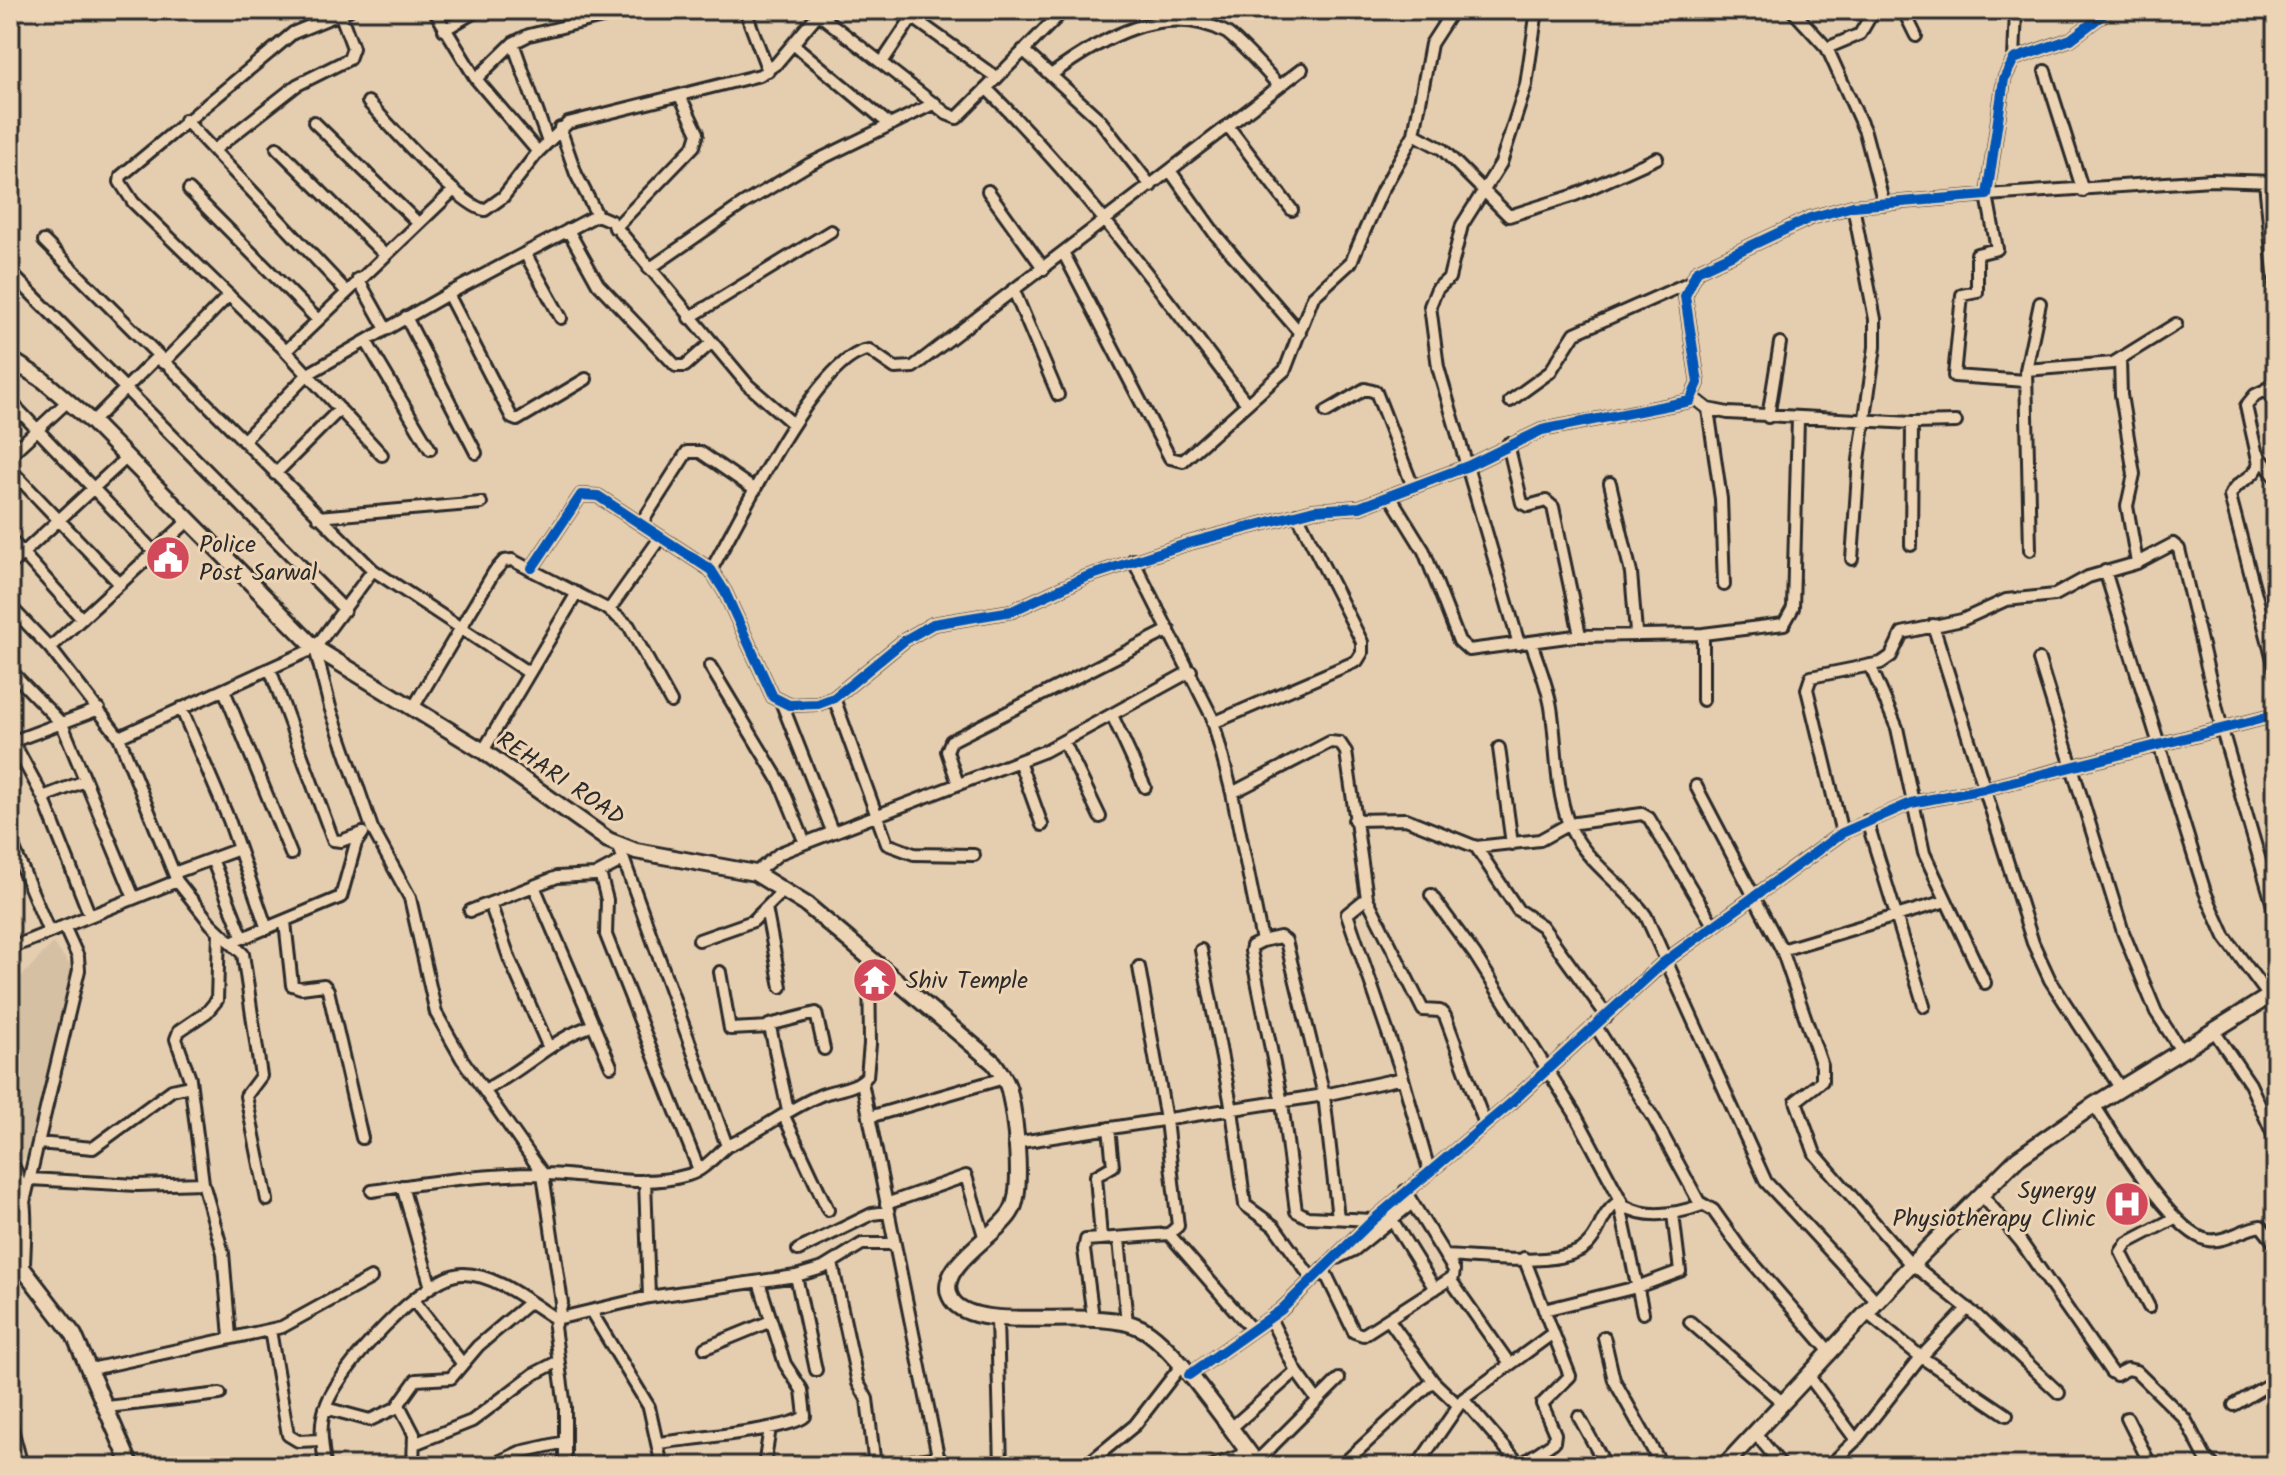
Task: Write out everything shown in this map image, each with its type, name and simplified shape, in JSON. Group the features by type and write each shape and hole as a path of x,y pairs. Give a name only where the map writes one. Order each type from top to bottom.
{"main road":[{"name":"REHARI ROAD","path":"10,359 92,422 187,522 315,648 483,751 618,844 755,873 784,890 807,905 994,1063 1004,1078"},
{"path":"1727,1464 1830,1352 1907,1259 2039,1141 2272,994"},
{"path":"1004,1078 1018,1195 1005,1221 956,1268 947,1287 955,1304 967,1311 997,1319 1093,1317 1127,1323 1153,1336 1185,1371 1255,1460"},
{"path":"10,1164 17,1175 23,1205 16,1268"},
{"path":"10,1252 16,1268 74,1335 131,1466"}],"street":[{"path":"434,10 476,79 538,152"},
{"path":"444,30 478,10"},
{"path":"476,79 513,43 547,29 631,10"},
{"path":"745,10 768,71"},
{"path":"368,102 473,207 490,208 560,128 576,120 680,96 768,71 816,12 957,118 1064,10"},
{"path":"1064,254 1170,458 1183,461 1285,370 1318,289 1351,262 1382,191 1414,134 1431,44 1453,10"},
{"path":"1537,10 1526,85 1504,157 1482,189 1457,236 1449,278 1437,289 1430,306 1438,367 1525,643 1551,706 1559,780 1569,824 1602,870 1633,897 1646,916 1664,962 1731,1099 1764,1178 1921,1357 2007,1415"},
{"path":"1792,10 1827,48 1865,132 1884,204"},
{"path":"1827,48 1860,34 1874,10"},
{"path":"1903,10 1916,36"},
{"path":"2016,10 2014,59 2004,79 1987,195 1997,249 1977,254 1977,292 1962,295 1954,376 2026,376 2095,367 2120,360 2133,348 2176,324"},
{"path":"2014,59 2071,39 2109,10"},
{"path":"214,150 297,85 349,59 353,48 345,11 293,33 185,120 121,176 120,182 133,202 286,351 382,455"},
{"path":"883,61 914,14 997,78"},
{"path":"1051,75 1129,22 1174,15 1207,22 1229,34 1279,86"},
{"path":"513,43 548,142"},
{"path":"793,44 890,125"},
{"path":"1023,50 1110,131 1151,186"},
{"path":"711,570 792,423 856,354 869,350 895,368 913,367 1302,69"},
{"path":"2045,71 2083,191"},
{"path":"987,89 1052,155 1107,220 1247,404"},
{"path":"615,228 694,146 698,133 680,96"},
{"path":"649,269 808,165 935,103"},
{"path":"185,120 346,291"},
{"path":"314,122 418,223"},
{"path":"1228,126 1292,210"},
{"path":"560,128 576,174 597,215"},
{"path":"1414,134 1435,143 1501,211 1515,216 1608,181 1657,158"},
{"path":"277,148 384,254"},
{"path":"1171,172 1215,234 1300,333"},
{"path":"1694,398 1698,383 1685,296 1688,283 1697,271 1810,218 1853,206 2211,180 2271,182 2276,293"},
{"path":"189,190 317,319"},
{"path":"286,351 454,190"},
{"path":"988,191 1044,269"},
{"path":"1852,559 1875,319 1853,206"},
{"path":"243,441 308,374 406,317 597,215 607,218 761,399 792,423"},
{"path":"568,230 598,284 676,366 685,366 711,343"},
{"path":"689,318 831,231"},
{"path":"44,241 373,570 529,673"},
{"path":"525,253 561,318"},
{"path":"10,272 345,610"},
{"path":"358,279 386,329"},
{"path":"1510,401 1550,372 1575,333 1688,283"},
{"path":"1014,291 1058,395"},
{"path":"448,294 512,418 517,420 586,379"},
{"path":"92,422 229,295"},
{"path":"2030,550 2026,376 2040,303"},
{"path":"406,317 476,453"},
{"path":"366,341 430,449"},
{"path":"1768,417 1780,343"},
{"path":"2120,360 2121,395 2134,474 2127,506 2137,563"},
{"path":"2276,405 2271,387 2249,400 2245,411 2257,454 2257,470 2236,485 2230,496 2276,671"},
{"path":"1326,412 1365,389 1376,392 1413,487"},
{"path":"1694,398 1708,409 1768,417 1956,422"},
{"path":"782,704 800,707 834,698 905,640 933,624 1012,611 1133,560 1297,514 1360,507 1468,466 1542,430 1694,398"},
{"path":"10,401 154,552"},
{"path":"10,455 68,401"},
{"path":"275,474 340,409"},
{"path":"1708,409 1721,499 1724,585"},
{"path":"1390,496 1424,551 1459,641 1476,650 1580,635 1636,632 1703,634 1784,624 1792,615 1798,418"},
{"path":"1911,545 1912,423"},
{"path":"1508,444 1522,503 1528,506 1546,501 1553,507 1580,635"},
{"path":"641,524 687,452 700,452 755,490"},
{"path":"2257,454 2276,478"},
{"path":"10,565 126,458"},
{"path":"10,469 120,584"},
{"path":"1610,483 1631,573 1636,632"},
{"path":"532,568 581,495 598,496 711,570 725,592 769,689 782,704 832,831"},
{"path":"318,517 481,503"},
{"path":"1213,723 1357,661 1362,653 1362,642 1297,514"},
{"path":"50,648 187,522"},
{"path":"609,610 660,538"},
{"path":"10,539 82,619"},
{"path":"1842,833 1808,682 1819,673 1870,665 1891,656 1902,633 1962,620 2006,600 2055,595 2105,571 2137,563 2169,544 2179,549 2222,730 2276,916"},
{"path":"413,708 498,565 512,560 609,610 635,634 671,702"},
{"path":"1133,560 1191,671 1213,723 1232,793 1262,941"},
{"path":"119,737 315,648 373,570"},
{"path":"2105,571 2205,892 2225,937 2272,994"},
{"path":"483,751 577,593"},
{"path":"10,606 50,648 119,737 175,877 219,932 238,940 341,897 356,843 368,830"},
{"path":"1933,625 2041,963 2121,1089"},
{"path":"958,784 947,751 951,741 1169,630"},
{"path":"1703,634 1703,700"},
{"path":"315,648 368,830 410,898 436,1013 484,1090 543,1174 562,1303 556,1319 557,1362 565,1407 565,1466"},
{"path":"2039,660 2123,932 2159,1017 2182,1052"},
{"path":"1870,665 1897,728 1924,853 1985,983"},
{"path":"710,666 780,782 805,843"},
{"path":"270,669 333,840 341,841 368,830"},
{"path":"10,670 62,724 134,898"},
{"path":"755,873 780,853 1064,742 1191,671"},
{"path":"224,690 291,854"},
{"path":"834,698 887,844 914,854 974,855"},
{"path":"181,708 239,849 267,929"},
{"path":"90,916 43,797 12,739 99,709"},
{"path":"1112,715 1145,787"},
{"path":"1085,1466 1135,1425 1185,1371 1270,1318 1405,1191 1547,1070 1664,962 1842,833 1911,803 1984,789 2276,715"},
{"path":"1232,793 1336,741 1346,752 1367,898 1423,1010 1440,1011 1445,1016 1485,1124"},
{"path":"1064,742 1100,817"},
{"path":"1499,748 1512,844"},
{"path":"1019,761 1042,825"},
{"path":"43,797 85,781"},
{"path":"1696,786 1782,950 1824,1073 1822,1081 1796,1101 1813,1151 1907,1259 1968,1308 2059,1393"},
{"path":"1354,820 1406,819 1476,847 1540,840 1569,824 1637,814 1649,818 1713,925"},
{"path":"1867,821 1924,1006"},
{"path":"10,839 49,932"},
{"path":"618,844 727,1146"},
{"path":"1476,847 1518,910 1542,926 1607,1016"},
{"path":"10,948 134,898 239,849"},
{"path":"212,859 247,970 261,1078 246,1096 267,1200"},
{"path":"470,911 564,875 587,877 600,873 623,860"},
{"path":"600,873 607,900 606,935 699,1170"},
{"path":"534,886 611,1066"},
{"path":"699,940 742,927 784,890"},
{"path":"1431,895 1475,955 1584,1129 1619,1201 1643,1313"},
{"path":"1367,898 1347,914 1403,1078 1429,1170"},
{"path":"1782,950 1946,901"},
{"path":"490,903 510,960 549,1048"},
{"path":"766,908 781,987"},
{"path":"285,922 292,985 301,988 324,985 328,990 362,1138"},
{"path":"23,1205 79,970 78,957 64,926"},
{"path":"219,932 217,1000 177,1034 190,1086 203,1183 223,1253 230,1337"},
{"path":"1338,1218 1324,1095 1286,941 1280,937 1262,941 1252,946 1251,951 1282,1103 1296,1211 1307,1217 1373,1220"},
{"path":"1201,950 1232,1110 1245,1205 1274,1226 1312,1279"},
{"path":"372,1191 543,1174 645,1180 683,1176 699,1170 727,1146 786,1113 862,1082 869,1069 869,959"},
{"path":"1093,1317 1084,1244 1091,1237 1119,1239 1169,1234 1176,1231 1179,1218 1166,1120 1139,967"},
{"path":"720,972 730,1029 769,1025 816,1013 824,1049"},
{"path":"484,1090 520,1071 561,1037 594,1025"},
{"path":"769,1025 786,1113 828,1210"},
{"path":"1595,1025 1654,1119 1702,1205 1713,1210 1746,1256 1830,1352"},
{"path":"2214,1031 2273,1123 2276,1141"},
{"path":"869,1117 1004,1078"},
{"path":"1014,1143 1282,1103 1403,1078"},
{"path":"832,1263 858,1383 867,1399 875,1466 939,1462 862,1082"},
{"path":"38,1143 93,1148 172,1090 190,1086"},
{"path":"2094,1105 2175,1218 2207,1240 2261,1226 2276,1245"},
{"path":"1101,1238 1096,1176 1113,1166 1109,1128"},
{"path":"798,1250 872,1214 966,1176 985,1239"},
{"path":"30,1179 137,1185 203,1183"},
{"path":"645,1180 649,1297"},
{"path":"402,1186 430,1284"},
{"path":"1327,1264 1354,1332 1369,1334 1450,1279 1455,1273 1405,1191"},
{"path":"1981,1194 2021,1242 2111,1372 2116,1375 2128,1369 2136,1371 2185,1419 2205,1457 2214,1466"},
{"path":"1619,1201 1641,1213 1673,1214 1702,1205"},
{"path":"1445,1256 1524,1258 1576,1253 1590,1243 1603,1214 1619,1201"},
{"path":"1327,1264 1354,1250 1412,1203"},
{"path":"1544,1310 1637,1287 1680,1271 1673,1214"},
{"path":"2149,1307 2121,1252 2127,1243 2175,1218"},
{"path":"1392,1220 1435,1289"},
{"path":"1169,1234 1252,1330"},
{"path":"1119,1239 1127,1323"},
{"path":"325,1466 321,1440 325,1408 340,1381 413,1300 430,1284 449,1276 473,1275 530,1302 556,1319 592,1313 649,1297 796,1276 832,1263 862,1244 894,1244"},
{"path":"1389,1320 1433,1381 1461,1402 1520,1465 1556,1439 1542,1404 1570,1376 1524,1258"},
{"path":"796,1276 816,1370"},
{"path":"91,1369 270,1330 296,1321 371,1278"},
{"path":"1450,1279 1509,1363"},
{"path":"659,1443 770,1428 802,1420 806,1410 802,1390 785,1364 759,1282"},
{"path":"413,1300 462,1363"},
{"path":"325,1408 365,1421 399,1405 416,1380 447,1380 530,1302"},
{"path":"1829,1466 1856,1440 1921,1357 1968,1308"},
{"path":"592,1313 640,1390 659,1443 662,1466"},
{"path":"1270,1318 1296,1371 1317,1400"},
{"path":"997,1319 1001,1466"},
{"path":"705,1348 771,1321"},
{"path":"1690,1322 1782,1402"},
{"path":"270,1330 288,1435 298,1441 321,1440"},
{"path":"1417,1466 1461,1402 1509,1363 1553,1333"},
{"path":"1604,1337 1614,1380 1662,1466"},
{"path":"2276,1353 2276,1365"},
{"path":"414,1444 472,1421 534,1374 557,1362"},
{"path":"1230,1429 1296,1371"},
{"path":"1808,1375 1856,1440"},
{"path":"1211,1466 1255,1460 1339,1379"},
{"path":"2234,1405 2276,1380"},
{"path":"1341,1466 1433,1381"},
{"path":"107,1407 220,1394"},
{"path":"399,1405 412,1429 413,1466"},
{"path":"1579,1417 1606,1466"},
{"path":"2127,1418 2151,1466"},
{"path":"10,1421 22,1466"},
{"path":"764,1466 770,1428"},
{"path":"1755,1433 1782,1466"},
{"path":"490,1466 520,1452 565,1442"}],"shaded area":[{"path":"53,943 73,969 31,1153 17,1164 10,1153 10,989"}],"cycle path":[{"path":"532,568 581,495 598,496 711,570 725,592 773,697 789,705 818,704 834,698 905,640 933,624 1012,611 1086,577 1189,543 1314,510 1360,507 1468,466 1542,430 1690,401 1698,383 1685,296 1697,271 1810,218 1853,206 1987,195 2004,79 2014,59 2071,39 2109,10"},
{"path":"1189,1375 1281,1310 1373,1220 1511,1103 1664,962 1842,833 1911,803 1984,789 2276,715"}],"place":[{"name":"Police Post Sarwal","path":"168,558"},
{"name":"Shiv Temple","path":"875,980"},
{"name":"Synergy Physiotherapy Clinic","path":"2127,1204"}]}
